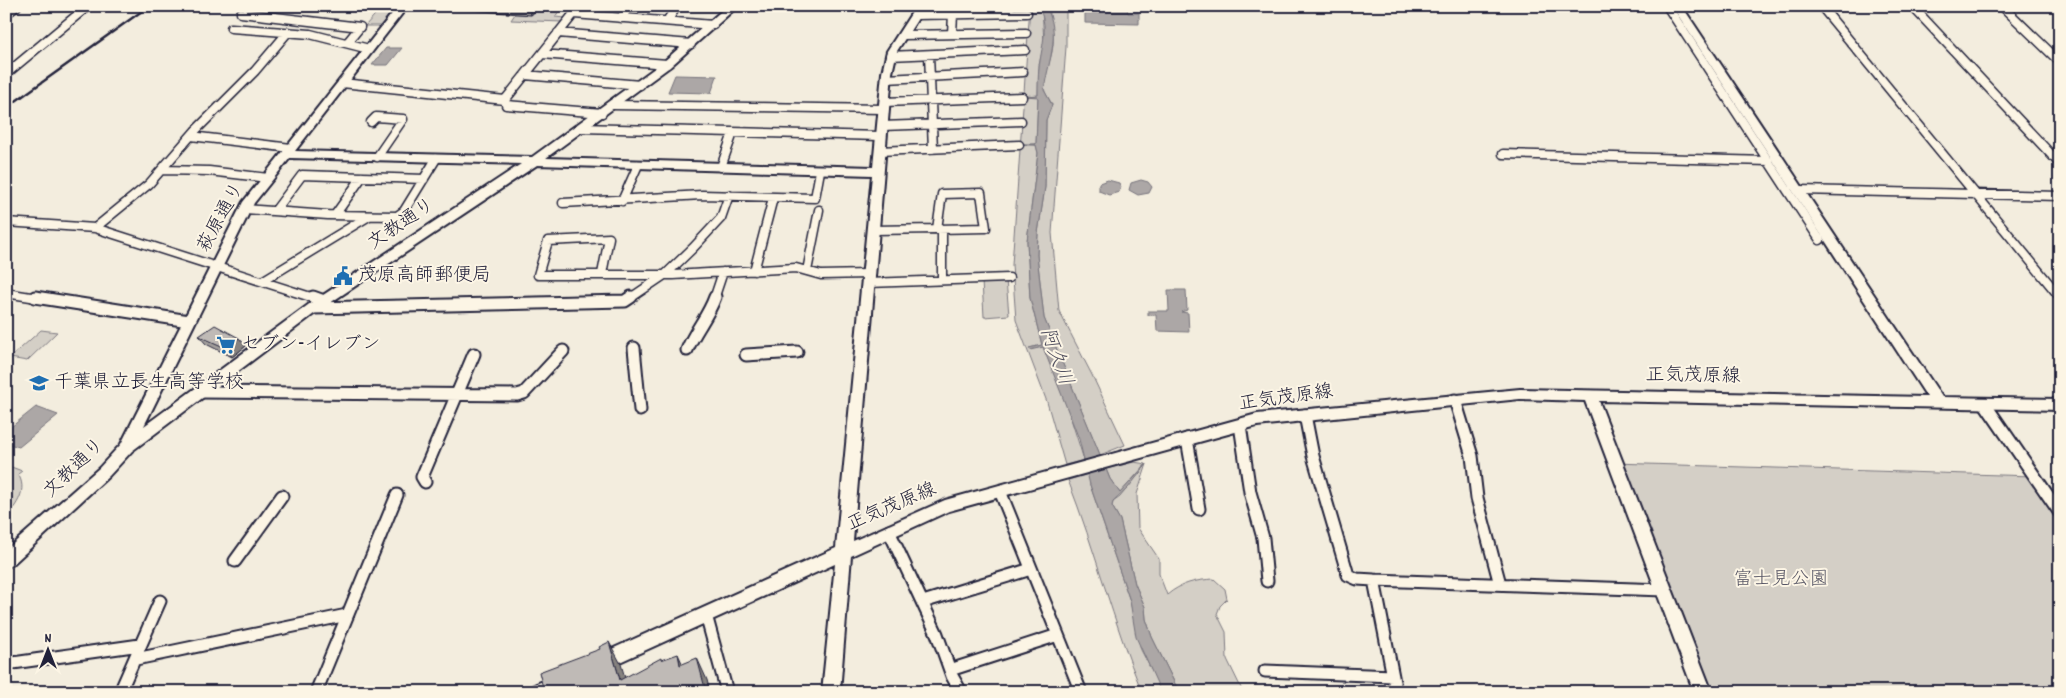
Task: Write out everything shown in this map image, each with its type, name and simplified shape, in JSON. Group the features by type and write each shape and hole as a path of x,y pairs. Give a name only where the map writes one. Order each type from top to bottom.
{"street":[{"path":"6,14 18,6"},
{"path":"6,74 88,6"},
{"path":"247,6 231,28 310,34 369,49"},
{"name":"萩原通り","path":"127,447 245,209 288,151 403,6"},
{"path":"504,100 580,6"},
{"path":"620,18 629,6"},
{"path":"667,21 677,6"},
{"name":"文教通り","path":"6,560 104,472 127,447 313,308 533,162 613,105 667,64 733,6"},
{"path":"1667,6 1820,240"},
{"path":"1677,6 1938,402"},
{"path":"1821,6 2060,298"},
{"path":"1912,6 2060,164"},
{"path":"2002,6 2060,62"},
{"path":"831,692 877,171 890,56 919,10 953,14 997,10 1027,13"},
{"path":"241,13 360,27 347,44"},
{"path":"574,14 713,24"},
{"path":"952,34 953,14"},
{"path":"95,228 133,199 162,170 191,136 255,71 288,32"},
{"path":"558,33 691,44"},
{"path":"903,35 1026,33"},
{"path":"941,34 941,54"},
{"path":"890,56 1025,50"},
{"path":"542,54 667,64"},
{"path":"929,55 933,148"},
{"path":"6,64 19,64"},
{"path":"886,79 1023,72"},
{"path":"525,75 640,85"},
{"path":"342,83 504,100"},
{"path":"613,105 884,106 931,100 1022,97"},
{"path":"504,100 506,105 602,113"},
{"path":"371,122 376,117 403,120 377,157"},
{"path":"581,128 733,133 881,131 932,124 1021,120"},
{"path":"721,168 733,133"},
{"path":"191,136 288,151 377,157 877,171"},
{"path":"879,151 1019,145"},
{"path":"1503,154 1769,161"},
{"path":"245,209 392,217 401,214 436,160"},
{"path":"622,200 638,165"},
{"path":"162,170 210,171 268,178"},
{"path":"564,203 729,196 815,198 820,170"},
{"path":"275,211 302,175 424,179"},
{"path":"335,215 362,177"},
{"path":"1799,190 2060,196"},
{"path":"873,230 940,229 986,228 981,194 942,194 940,229 942,280"},
{"path":"313,308 622,302 666,274 721,218 729,196"},
{"path":"754,271 773,198"},
{"path":"807,271 820,210"},
{"path":"264,280 369,216"},
{"path":"6,222 95,228 217,265 324,301"},
{"path":"602,274 609,238 548,241 538,275 666,274 796,268 821,274 868,278 942,280 1009,278"},
{"path":"686,350 695,330 710,311 723,272"},
{"path":"6,293 189,321"},
{"path":"634,348 640,410"},
{"path":"201,392 521,394 563,351"},
{"path":"746,356 797,352"},
{"path":"425,482 422,477 474,354"},
{"name":"正気茂原線","path":"538,692 945,506 1116,458 1275,417 1520,394 1590,394 2060,406"},
{"path":"1590,394 1703,692"},
{"path":"1455,400 1472,456 1477,498 1500,584"},
{"path":"1985,404 2060,513"},
{"path":"1305,415 1313,456 1348,575 1357,579 1374,580 1664,590"},
{"path":"1240,425 1250,492 1263,538 1267,580"},
{"path":"1187,439 1199,509"},
{"path":"1000,491 1080,692"},
{"path":"316,692 397,495"},
{"path":"235,561 282,496"},
{"path":"889,531 923,602 950,670 961,692"},
{"path":"923,602 1031,569"},
{"path":"1374,580 1396,692"},
{"path":"120,692 160,601"},
{"path":"706,614 727,692"},
{"path":"136,659 347,615"},
{"path":"950,670 1058,635"},
{"path":"6,664 140,645"},
{"path":"1265,671 1393,676"}],"green space":[{"path":"1030,6 1042,6 1044,44 1039,65 1036,144 1023,145 1036,145 1038,153 1027,241 1030,298 1042,345 1029,348 1043,347 1066,403 1084,460 1065,465 1047,402 1016,320 1012,265"},
{"path":"1050,6 1066,6 1066,47 1052,233 1059,311 1125,445 1100,455 1044,318 1037,255 1038,233 1045,187 1046,119 1052,105 1044,87 1053,40"},
{"path":"382,7 394,9 380,26 365,26"},
{"path":"537,9 559,11 555,17 565,18 562,22 511,20 515,14 532,15"},
{"path":"1006,280 1009,315 984,317 982,281"},
{"path":"41,330 57,332 27,361 10,358"},
{"path":"1134,462 1146,464 1120,493 1110,479 1106,469"},
{"name":"富士見公園","path":"1614,463 2033,476 2060,514 2060,692 1703,692"},
{"path":"1147,464 1137,494 1138,528 1159,559 1159,574 1167,595 1183,585 1207,579 1214,579 1225,589 1227,599 1220,606 1217,614 1226,632 1227,659 1243,692 1179,692 1152,637 1146,619 1145,607 1135,584 1120,520 1112,506 1113,502 1120,497"},
{"path":"6,465 22,471 18,474 22,486 20,497 6,517"},
{"path":"1089,474 1090,485 1130,601 1141,650 1159,684 1161,692 1142,692 1068,480"}],"water":[{"name":"阿久川","path":"1042,6 1050,6 1049,13 1053,31 1052,48 1044,90 1052,105 1046,120 1045,187 1038,233 1037,255 1044,318 1110,479 1120,493 1147,464 1128,488 1113,502 1112,506 1120,520 1135,584 1145,607 1146,619 1152,637 1179,692 1161,692 1136,637 1130,601 1090,485 1079,439 1043,347 1030,350 1029,348 1042,345 1030,298 1027,241 1038,153 1036,145 1023,144 1036,144 1038,97 1025,96 1038,95 1039,71 1044,39 1044,24 1040,10"},
{"path":"1085,8 1127,8 1128,13 1139,13 1139,24 1085,23"},
{"path":"386,48 402,48 388,65 372,65"},
{"path":"675,75 717,76 711,93 668,92"},
{"path":"1108,180 1119,183 1121,187 1119,192 1109,195 1099,191 1099,183"},
{"path":"1141,180 1148,182 1152,187 1149,193 1138,195 1129,190 1131,183"},
{"path":"1168,290 1186,290 1187,310 1181,312 1188,313 1189,332 1157,331 1156,315 1148,315 1148,311 1169,311"},
{"path":"36,407 58,415 19,447 6,443 6,431"}],"building":[{"path":"215,325 239,338 226,348 199,336"},
{"path":"609,642 620,680 661,658 661,660 678,654 680,665 697,658 705,688 697,692 544,692 539,672 600,649 599,647"}],"railway":[{"path":"6,108 149,6"}],"place":[{"name":"茂原高師郵便局","path":"343,276"},
{"name":"セブン-イレブン","path":"226,345"},
{"name":"千葉県立長生高等学校","path":"39,383"}]}
